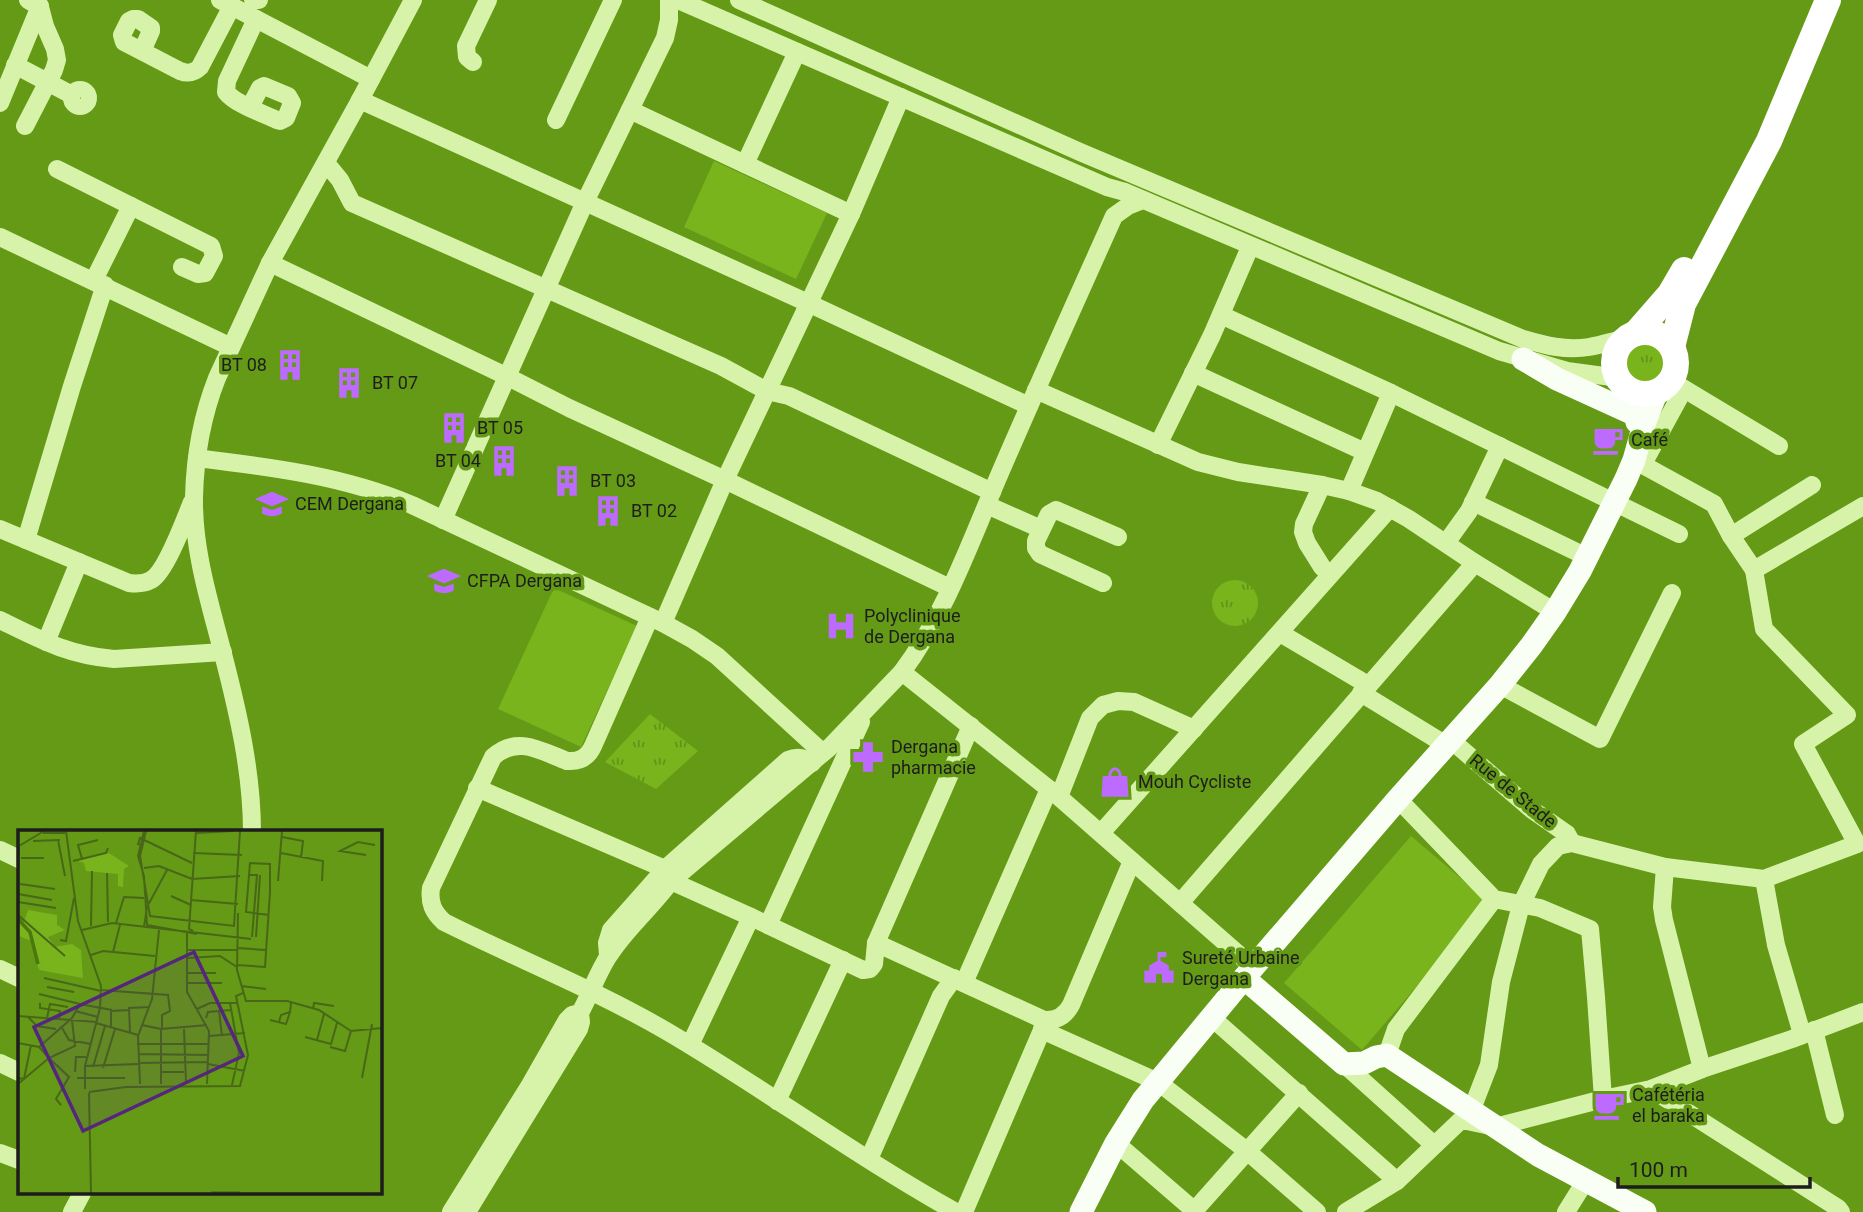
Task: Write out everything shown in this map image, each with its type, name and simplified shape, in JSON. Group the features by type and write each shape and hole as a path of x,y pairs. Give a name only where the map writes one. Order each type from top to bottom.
{"highway":[{"path":"1631,336 1646,332 1657,334 1672,347 1676,361 1670,387 1640,393 1621,382 1615,368 1619,346 1670,294 1703,239 1753,140 1812,0"},
{"path":"1672,347 1683,304 1769,141 1828,0"}],"main road":[{"path":"1523,359 1557,379 1636,415"},
{"path":"1621,382 1636,415 1638,457"},
{"path":"1081,1212 1116,1143 1157,1082 1531,646 1573,585 1638,457 1644,424 1670,387"},
{"path":"1248,973 1344,1064 1364,1063 1387,1055 1538,1155 1645,1212"}],"street":[{"path":"142,51 184,72 193,72 200,67 243,7 259,0"},
{"path":"252,830 243,742 211,610 197,537 194,499 204,417 210,397 270,263 413,0"},
{"path":"473,62 466,54 466,46 488,0"},
{"path":"556,120 613,0"},
{"path":"443,520 585,202 667,32 669,0"},
{"path":"678,0 702,5 797,52 1107,187 1125,192 1499,351 1567,371 1621,382"},
{"path":"739,0 1093,158 1523,339 1562,348 1577,348 1631,336"},
{"path":"0,103 37,2"},
{"path":"25,126 56,65 57,54 37,2"},
{"path":"243,7 371,79"},
{"path":"243,7 225,88 230,97 250,107"},
{"path":"745,164 797,52"},
{"path":"15,65 72,95"},
{"path":"901,97 850,214 725,480 593,746 586,757 574,761 522,745 501,750 493,757 431,888 430,897 436,916 452,927 592,992 690,1045 910,1186 956,1212"},
{"path":"360,100 808,303 1033,398 1224,470 1349,491 1390,508 1555,612"},
{"path":"630,110 850,214"},
{"path":"326,163 340,180 352,203 721,366 767,391 789,396 989,498 1041,529"},
{"path":"57,169 211,246 214,256 205,273 198,274 182,267"},
{"path":"1107,187 1114,215"},
{"path":"467,1212 581,1026 580,1013 608,955 657,900 668,875 817,758 902,672 950,588 1114,215 1143,200"},
{"path":"26,540 72,386 99,283 131,206"},
{"path":"0,237 232,347"},
{"path":"1158,445 1250,247"},
{"path":"270,263 950,588"},
{"path":"1220,315 1391,393 1679,534"},
{"path":"1193,373 1365,452"},
{"path":"1670,387 1779,446"},
{"path":"1349,491 1391,393"},
{"path":"1446,543 1474,502 1500,446"},
{"path":"1472,1109 1489,1065 1501,982 1521,905 1541,864 1558,846 1572,843 1665,867 1764,879 1861,849 1803,744 1847,715 1764,629 1754,570 1714,504 1638,457"},
{"path":"197,458 288,471 352,484 393,497 657,620 717,656 817,758"},
{"path":"1322,485 1303,532 1307,544 1322,567 1331,575"},
{"path":"1731,536 1812,485"},
{"path":"0,529 136,584 151,580 162,570 194,499"},
{"path":"1474,502 1587,557"},
{"path":"1754,570 1863,506"},
{"path":"1101,833 1390,508"},
{"path":"1102,583 1040,554 1035,545 1049,514 1056,510 1118,537"},
{"path":"46,642 79,562"},
{"path":"1180,903 1475,563"},
{"path":"1500,685 1600,739 1672,593"},
{"path":"0,620 79,654 114,659 223,652"},
{"name":"Rue de Stade","path":"1280,633 1449,743 1531,809 1567,834 1572,843"},
{"path":"902,672 1101,833 1180,903 1248,973"},
{"path":"869,1159 941,996 959,981 1090,718 1103,705 1118,701 1134,702 1194,729"},
{"path":"690,1045 759,921 867,710"},
{"path":"477,788 668,875 863,970 870,969 874,964 876,943 971,726"},
{"path":"1398,799 1494,899 1540,908 1590,929 1603,1099"},
{"path":"0,850 18,859"},
{"path":"964,1212 1043,1025 1060,1017 1071,1005 1132,861"},
{"path":"1665,867 1662,907 1664,920 1702,1069"},
{"path":"1764,879 1776,945 1835,1115"},
{"path":"1387,1055 1396,1029 1494,899"},
{"path":"876,943 959,981 1157,1082 1247,1150 1317,1212"},
{"path":"777,1101 843,960"},
{"path":"0,969 18,978"},
{"path":"1346,1212 1397,1181 1460,1121 1494,1127 1651,1089 1863,1012"},
{"path":"451,1212 530,1085 566,1020 580,1013"},
{"path":"1211,1017 1397,1181"},
{"path":"0,1063 18,1072"},
{"path":"1344,1064 1434,1145"},
{"path":"1651,1089 1841,1212"},
{"path":"1116,1143 1195,1211 1298,1093"},
{"path":"0,1153 18,1160"},
{"path":"1566,1212 1586,1180"},
{"path":"72,1212 81,1194"}],"green space":[{"path":"714,161 827,213 796,279 684,227"},
{"path":"1643,341 1658,347 1664,362 1658,377 1643,383 1628,377 1622,362 1628,347"},
{"path":"1235,580 1251,587 1258,603 1251,619 1235,626 1219,619 1212,603 1219,587"},
{"path":"554,588 637,626 581,747 498,709"},
{"path":"650,714 698,751 656,789 605,762"},
{"path":"1411,836 1489,902 1362,1050 1284,983"}],"place":[{"name":"BT 08","path":"290,365"},
{"name":"BT 07","path":"349,383"},
{"name":"BT 05","path":"454,428"},
{"name":"Café","path":"1608,440"},
{"name":"BT 04","path":"504,461"},
{"name":"BT 03","path":"567,481"},
{"name":"CEM Dergana","path":"272,504"},
{"name":"BT 02","path":"608,511"},
{"name":"CFPA Dergana","path":"444,581"},
{"name":"Polyclinique de Dergana","path":"841,626"},
{"name":"Dergana pharmacie","path":"868,757"},
{"name":"Mouh Cycliste","path":"1115,782"},
{"name":"Sureté Urbaine Dergana","path":"1159,968"},
{"name":"Cafétéria el baraka","path":"1609,1105"}]}
